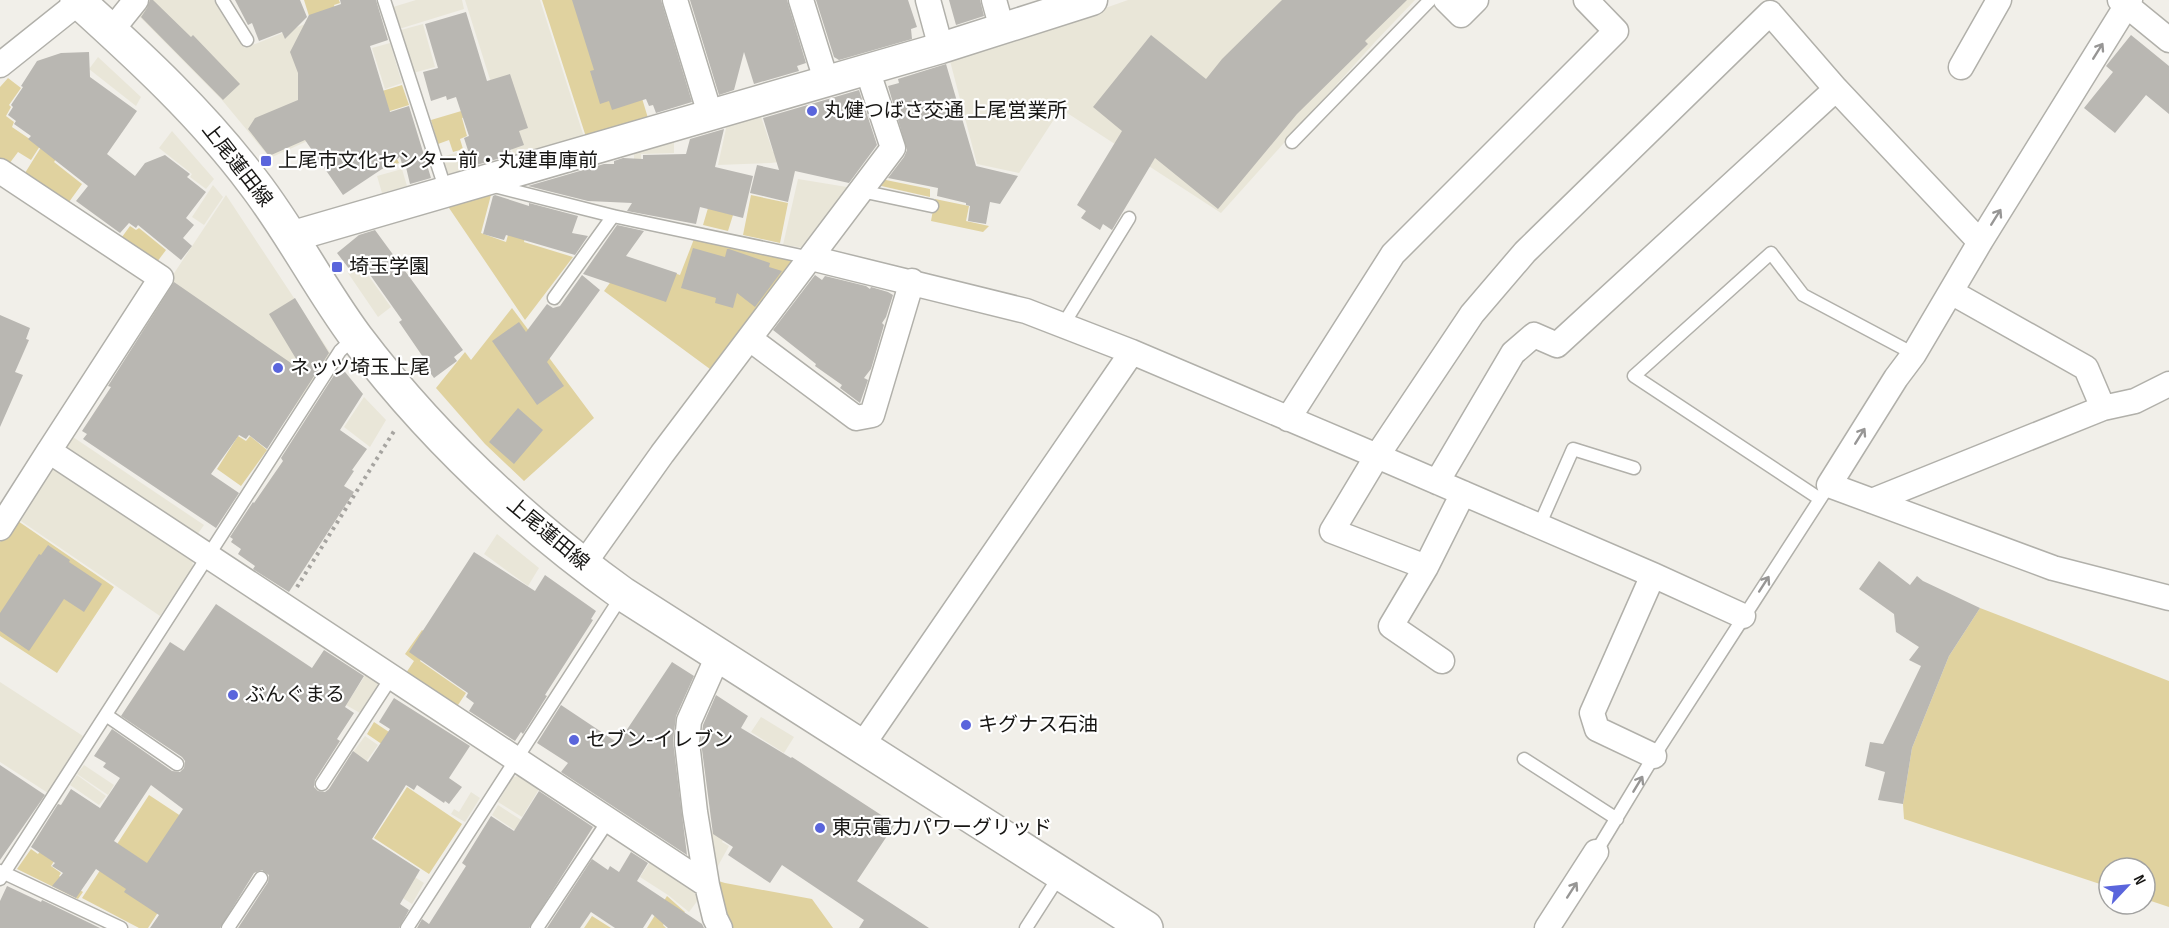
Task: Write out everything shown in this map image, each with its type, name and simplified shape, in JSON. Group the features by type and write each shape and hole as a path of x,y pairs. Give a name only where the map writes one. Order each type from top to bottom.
{"main road":[{"name":"上尾蓮田線","path":"78,1 174,90 221,141 255,184 356,336 428,423 526,518 622,594 1146,928"}],"street":[{"path":"111,31 136,0"},
{"path":"675,0 710,114"},
{"path":"801,0 826,80"},
{"path":"928,0 941,48"},
{"path":"994,0 1002,29"},
{"path":"290,237 941,48 1092,0"},
{"path":"1446,0 1461,15 1476,0"},
{"path":"1287,418 1392,254 1616,32 1586,0"},
{"path":"1961,67 1999,0"},
{"path":"0,65 78,1"},
{"path":"2169,40 2126,2 1914,354 1896,378 1824,492 1872,501 2053,568 2169,598"},
{"path":"1426,567 1332,531 1377,456 1472,314 1525,252 1765,7 1836,89 1980,242"},
{"path":"583,565 662,454 893,148 867,69"},
{"path":"1437,482 1514,353 1534,335 1557,345 1836,89"},
{"path":"0,171 161,278 0,528"},
{"path":"812,258 1026,311 1063,325 1377,456 1743,616"},
{"path":"750,339 856,418 872,415 912,281"},
{"path":"1951,292 2086,368 2103,408"},
{"path":"861,747 1132,352"},
{"path":"1872,501 2103,408 2135,401 2169,384"},
{"path":"49,452 707,885"},
{"path":"1442,661 1391,626 1426,567 1463,493"},
{"path":"1653,575 1592,713 1598,729 1654,756"},
{"path":"718,656 689,721 687,731 695,812 707,885 715,918 720,928"},
{"path":"1547,928 1596,852"}],"lane":[{"path":"222,0 247,40"},
{"path":"384,0 446,191"},
{"path":"1292,142 1430,0"},
{"path":"480,183 613,216 812,258"},
{"path":"861,191 932,206"},
{"path":"554,298 613,216"},
{"path":"1063,325 1129,218"},
{"path":"1596,852 1654,756 1824,492 1634,376 1771,253 1803,295 1914,354"},
{"path":"121,928 1,874 208,558 340,351 356,336"},
{"path":"1539,526 1573,449 1634,468"},
{"path":"407,928 622,594"},
{"path":"322,784 391,678"},
{"path":"106,715 177,764"},
{"path":"1524,759 1617,819"},
{"path":"537,928 608,821"},
{"path":"1026,928 1061,874"},
{"path":"228,928 261,878"}],"path":[{"path":"283,606 396,427"}],"shaded area":[{"path":"147,0 214,0 245,48 310,22 345,124 270,158 222,100 136,13"},
{"path":"304,0 339,0 340,3 334,5 340,24 314,32"},
{"path":"416,0 462,0 464,9 399,29 393,7"},
{"path":"465,0 540,0 584,137 515,159"},
{"path":"542,0 612,0 648,118 586,137"},
{"path":"1128,0 1415,0 1221,213 1061,109 1058,100 1060,110 1019,173 977,164 949,57"},
{"path":"423,24 435,67 413,73 401,30"},
{"path":"390,43 402,83 385,89 372,48"},
{"path":"98,57 141,97 136,106 89,69"},
{"path":"8,78 21,88 9,105 11,107 6,116 14,122 12,127 40,146 31,160 18,152 9,164 0,158 0,87"},
{"path":"402,85 409,105 374,116 382,164 397,159 399,163 371,172 349,101"},
{"path":"495,101 497,107 462,118 467,136 460,139 463,149 453,152 449,140 438,144 431,120"},
{"path":"760,114 773,152 838,134 809,158 771,163 718,165 727,124"},
{"path":"53,128 69,139 54,162 82,184 69,202 25,173"},
{"path":"172,131 214,179 206,189 190,177 192,174 159,148"},
{"path":"674,138 674,153 641,154 641,164 634,164 634,150"},
{"path":"465,150 473,170 448,178 442,157"},
{"path":"402,169 407,186 382,193 377,176"},
{"path":"798,179 853,188 806,248 783,245"},
{"path":"881,179 930,189 930,197 877,185"},
{"path":"213,185 223,197 204,225 192,217"},
{"path":"486,193 491,195 481,233 506,242 513,218 528,223 524,242 573,257 525,320 447,205"},
{"path":"226,195 331,354 280,428 137,329"},
{"path":"751,195 788,203 780,243 743,235"},
{"path":"935,199 969,206 966,221 989,226 983,232 931,221"},
{"path":"708,208 733,215 728,231 703,225"},
{"path":"130,226 136,230 139,228 166,250 157,262 122,237"},
{"path":"694,239 792,260 796,268 714,372 604,291 628,258 680,275"},
{"path":"360,264 391,307 378,317 348,273"},
{"path":"512,308 594,418 524,481 485,444 436,388 465,352 471,360"},
{"path":"364,397 386,420 370,447 344,427"},
{"path":"70,435 204,525 194,539 65,452 65,442"},
{"path":"238,436 246,441 250,436 267,450 241,486 217,469"},
{"path":"60,465 192,555 193,567 160,616 15,517 48,468"},
{"path":"15,519 114,587 57,673 0,636 0,542"},
{"path":"497,534 539,568 528,586 484,554"},
{"path":"1980,608 2169,681 2169,907 2157,903 2157,856 2097,856 2097,883 1904,819 1903,804 1912,748 1949,656"},
{"path":"422,630 435,639 420,661 466,693 454,711 404,676 414,661 405,654"},
{"path":"368,671 377,676 378,685 360,713 346,705"},
{"path":"0,682 83,736 48,793 0,762"},
{"path":"761,717 794,737 784,753 751,732"},
{"path":"374,722 416,750 408,762 367,734"},
{"path":"365,736 378,745 361,769 348,759"},
{"path":"84,765 114,785 108,795 77,774"},
{"path":"77,775 106,796 99,805 70,785"},
{"path":"524,775 541,786 522,817 498,802 513,777"},
{"path":"407,787 462,824 429,874 374,838"},
{"path":"471,792 480,798 465,822 451,814 454,809 459,812"},
{"path":"149,795 208,834 148,928 139,928 82,898"},
{"path":"498,805 529,825 522,835 492,815"},
{"path":"707,828 724,838 722,842 729,846 714,873"},
{"path":"31,849 38,854 42,849 56,858 51,866 61,873 59,876 83,892 78,899 17,869"},
{"path":"652,859 698,890 701,896 689,912 640,877"},
{"path":"410,874 424,883 412,904 398,895"},
{"path":"715,880 812,899 833,928 729,928"},
{"path":"667,896 685,912 677,920 671,915 663,925 666,928 647,928"},
{"path":"592,916 611,928 584,928"}],"building":[{"path":"150,0 153,0 191,37 193,35 240,84 223,100 141,17"},
{"path":"235,0 300,0 307,17 285,39 282,32 259,41 252,23 248,25"},
{"path":"340,0 376,0 388,40 370,46 390,112 409,106 431,178 410,184 405,163 402,164 400,157 343,195 305,140 269,156 248,129 255,118 298,100 298,73 290,52 309,15 341,4"},
{"path":"572,0 661,0 692,102 656,113 653,105 649,106 646,99 612,110 609,101 600,104 590,71 594,70"},
{"path":"690,0 787,0 806,63 797,66 799,71 754,84 744,52 734,90 719,95"},
{"path":"816,0 908,0 917,27 911,29 912,39 839,60 834,57"},
{"path":"949,0 980,0 984,16 956,25"},
{"path":"1282,0 1407,0 1365,41 1368,44 1297,114 1218,209 1155,158 1112,230 1103,224 1100,230 1081,218 1086,211 1077,205 1122,131 1093,107 1151,35 1206,79 1222,59"},
{"path":"466,12 487,81 510,74 528,128 519,131 524,145 510,150 511,155 473,166 464,138 469,136 456,97 447,100 446,96 431,101 423,72 438,68 425,24"},
{"path":"2131,35 2169,66 2169,114 2146,95 2115,133 2084,108 2113,72 2106,66"},
{"path":"89,52 90,77 137,111 107,154 135,176 145,163 165,155 190,174 187,177 206,192 186,218 194,225 183,238 192,246 181,260 138,225 136,228 129,223 120,233 76,201 88,186 28,139 31,136 14,124 16,121 8,115 13,107 11,105 23,87 21,86 37,61 61,53"},
{"path":"946,64 976,166 1018,176 1000,204 990,202 986,224 968,221 970,206 937,196 938,188 888,178 907,150 888,86 899,83 898,79"},
{"path":"859,90 877,145 849,183 795,171 788,202 750,193 757,165 779,170 763,118"},
{"path":"724,129 715,167 753,176 743,218 700,207 696,224 627,211 632,203 588,201 528,186 604,164 614,164 614,161 623,158 643,159 643,155 686,154 690,139"},
{"path":"495,195 529,206 529,203 578,216 572,233 588,236 575,255 506,235 504,240 483,234"},
{"path":"617,225 644,231 626,256 677,273 666,302 583,274"},
{"path":"375,230 463,350 454,357 457,361 434,378 420,359 423,357 399,322 402,320 361,262 350,270 337,253 359,235"},
{"path":"693,248 725,257 729,249 770,263 769,267 782,271 755,307 737,293 733,308 715,303 716,298 681,288"},
{"path":"582,275 600,290 547,362 564,386 537,405 492,341 519,322 526,332 547,304 553,308 560,306"},
{"path":"815,275 822,280 825,276 893,295 882,323 884,325 871,369 864,378 868,380 860,403 840,388 842,385 815,366 816,364 773,330"},
{"path":"174,282 304,372 269,314 295,298 329,353 267,449 249,435 246,439 239,435 211,474 239,493 216,528 83,439 87,434 82,431 111,387 108,386"},
{"path":"0,315 30,328 26,339 29,340 15,372 23,375 0,427"},
{"path":"341,367 363,394 340,430 367,449 344,486 354,492 289,592 253,569 255,566 238,554 241,549 231,542 233,539 230,537 283,461 281,458"},
{"path":"518,408 543,430 514,464 489,442"},
{"path":"48,545 102,584 84,612 64,599 29,651 0,631 0,613 39,554 41,555"},
{"path":"474,552 535,591 545,575 596,611 591,619 593,620 545,695 547,696 523,734 521,732 515,741 469,711 474,703 466,697 468,693 409,652"},
{"path":"1879,561 1910,585 1917,576 1980,608 1949,656 1912,748 1903,804 1878,800 1885,772 1865,766 1870,742 1883,744 1921,666 1909,660 1919,647 1896,632 1894,614 1859,589"},
{"path":"216,604 312,668 324,650 364,676 345,707 354,713 337,739 340,741 315,780 314,787 318,791 325,792 329,789 353,751 368,762 390,729 379,722 394,698 470,746 449,778 462,787 449,804 417,785 414,790 406,785 372,839 420,870 400,904 409,910 399,928 238,928 268,882 269,875 262,870 254,873 220,928 150,928 159,915 124,892 126,889 96,869 76,898 52,886 63,873 52,866 55,863 31,847 58,804 61,805 71,789 100,808 120,778 103,767 106,763 94,756 112,729 172,771 180,772 184,768 185,761 182,757 121,716 170,642 184,651","holes":["151,785 183,809 147,863 114,841"]},
{"path":"672,662 694,676 676,716 673,741 687,855 561,772 568,763 537,743 561,705 618,743"},
{"path":"716,695 748,716 741,728 792,757 895,824 857,881 929,928 859,928 864,920 782,865 770,883 728,855 733,847 713,834 701,742 703,725"},
{"path":"0,765 45,795 0,860"},
{"path":"539,791 593,827 529,928 417,928 422,919 429,924 466,866 462,863 491,816 514,831"},
{"path":"631,852 648,863 637,881 702,924 704,928 668,928 652,914 643,928 615,928 591,912 580,928 547,928 592,859 608,870 610,866 619,872"},
{"path":"7,886 100,928 0,928 0,901"}],"place":[{"name":"丸健つばさ交通 上尾営業所","path":"812,111"},
{"name":"上尾市文化センター前・丸建車庫前","path":"266,161"},
{"name":"埼玉学園","path":"337,267"},
{"name":"ネッツ埼玉上尾","path":"278,368"},
{"name":"ぶんぐまる","path":"233,695"},
{"name":"キグナス石油","path":"966,725"},
{"name":"セブン-イレブン","path":"574,740"},
{"name":"東京電力パワーグリッド","path":"820,828"}]}
